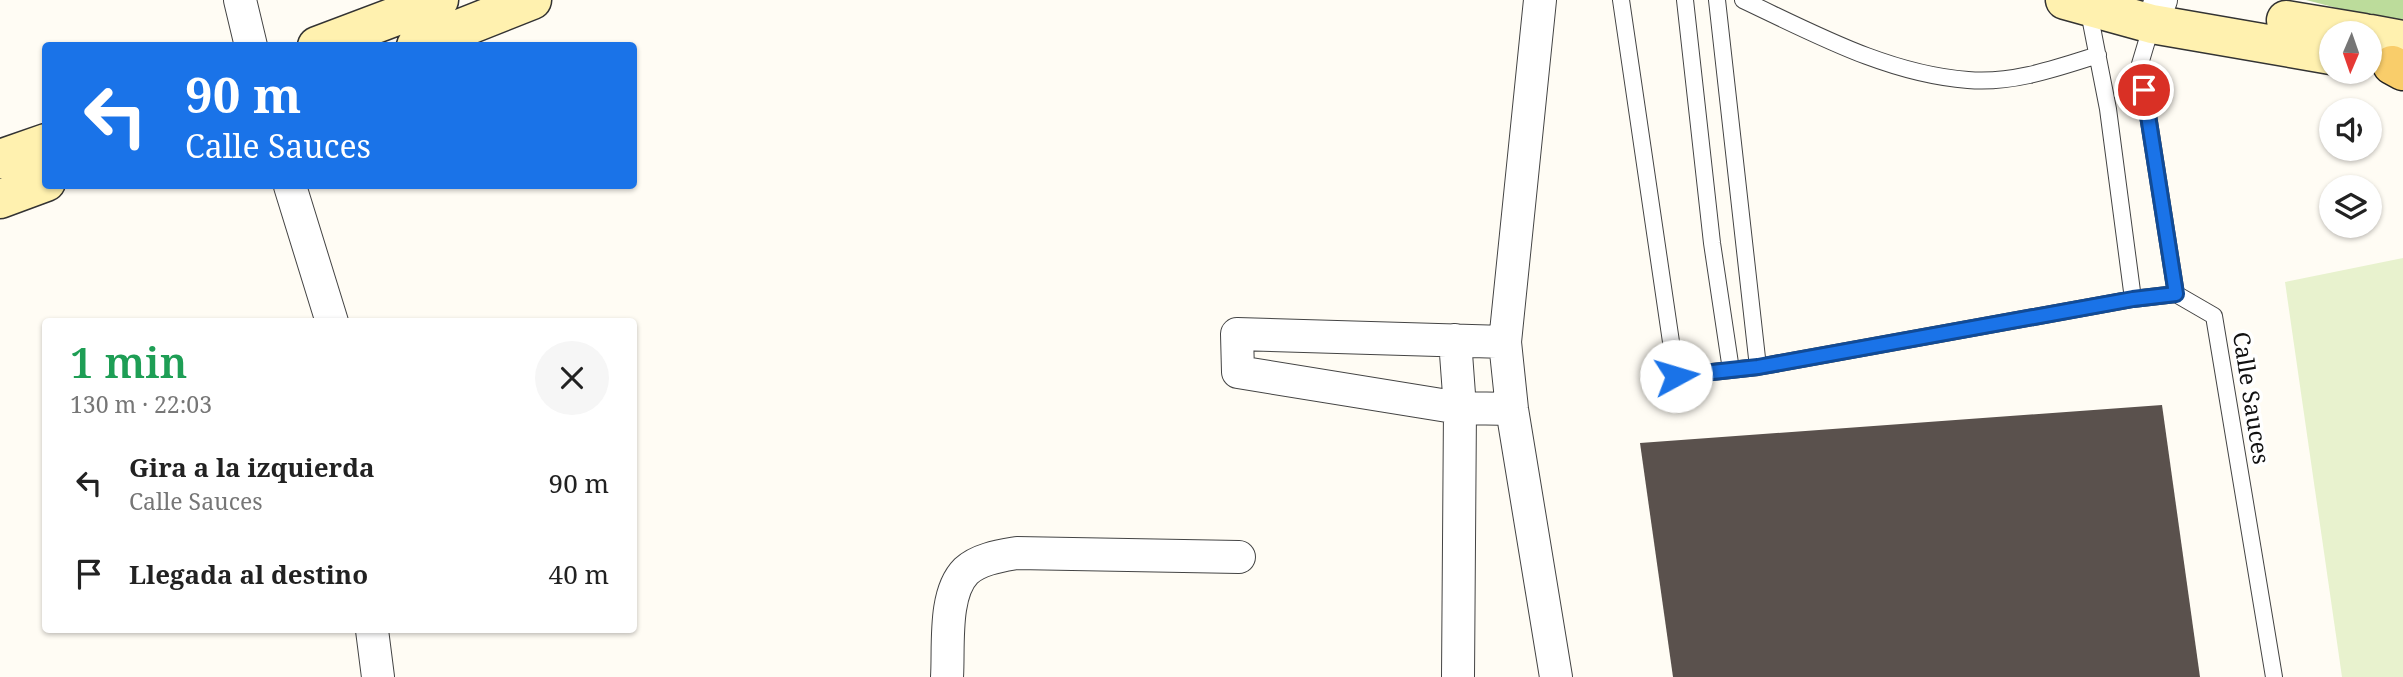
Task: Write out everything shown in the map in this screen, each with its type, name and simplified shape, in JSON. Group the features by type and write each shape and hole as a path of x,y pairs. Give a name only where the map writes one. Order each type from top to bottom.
{"main road":[{"path":"328,42 439,0"},
{"path":"426,42 532,0"},
{"path":"2077,4 2161,8 2319,27"},
{"path":"2161,8 2319,52"},
{"path":"2382,48 2394,61"},
{"path":"0,159 42,144"},
{"path":"0,198 42,183"}],"street":[{"path":"240,0 250,42"},
{"path":"1540,0 1505,342 1512,409 1556,677"},
{"path":"291,189 331,318"},
{"path":"1505,342 1237,334 1238,372 1460,408 1512,409"},
{"path":"1455,340 1460,408 1458,677"},
{"path":"947,677 952,597 965,572 991,558 1017,553 1239,556"},
{"path":"372,633 378,677"}],"lane":[{"path":"1620,0 1676,376 1758,367 2133,299 2176,294 2140,64 2161,8"},
{"path":"1685,0 1712,243 1731,370"},
{"path":"1717,0 1758,367"},
{"path":"1743,0 1886,65 1969,81 2045,72 2098,55"},
{"path":"2077,4 2098,55 2133,299"},
{"name":"Calle Sauces","path":"2176,294 2214,316 2274,677"}],"green space":[{"path":"2306,0 2403,0 2403,25"},
{"path":"2403,258 2403,677 2342,677 2285,282"}],"building":[{"path":"2162,405 2200,677 1673,677 1640,443"}],"route":[{"path":"1676,376 1758,367 2133,299 2176,294 2144,90"}]}
